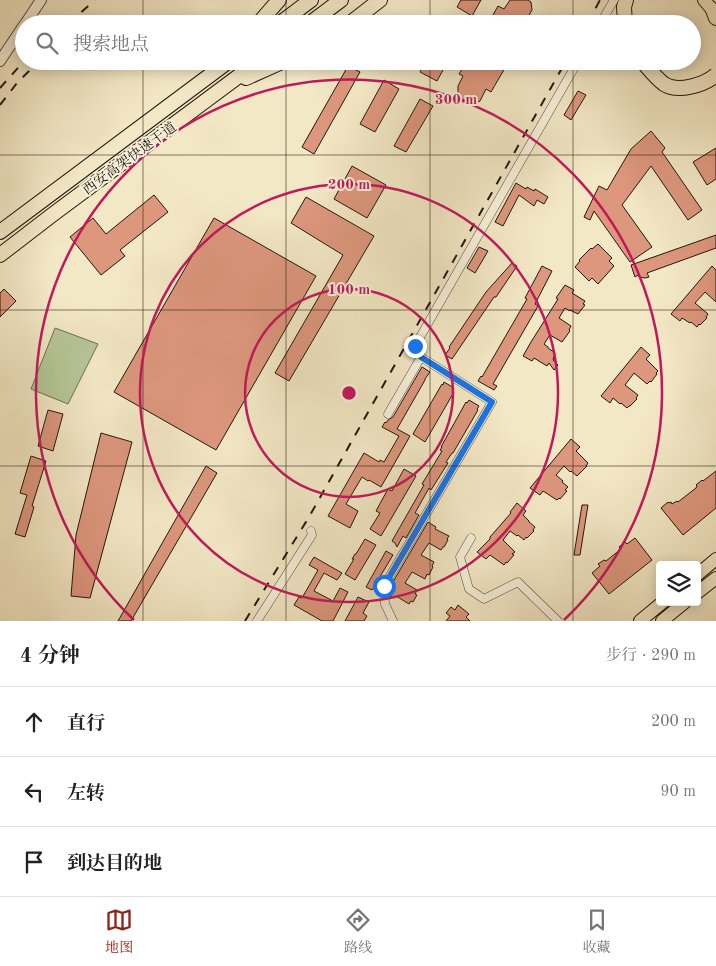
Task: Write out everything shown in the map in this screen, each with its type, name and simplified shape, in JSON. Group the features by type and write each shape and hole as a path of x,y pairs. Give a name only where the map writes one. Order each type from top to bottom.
{"highway":[{"path":"266,15 279,0"},
{"path":"292,15 311,0"},
{"path":"321,15 341,0"},
{"path":"361,15 380,0"},
{"path":"624,15 626,0"},
{"name":"西安高架快速干道","path":"0,232 217,70"},
{"name":"西安高架快速干道","path":"0,256 247,70"},
{"path":"216,93 264,70"},
{"path":"650,70 665,84 678,88 708,81 716,75"}],"main road":[{"path":"701,571 716,559"},
{"path":"701,590 716,578"},
{"path":"640,621 658,606"},
{"path":"662,621 680,606"}],"street":[{"path":"31,15 41,0"},
{"path":"605,15 614,0"},
{"path":"2,55 15,37"},
{"path":"393,621 385,604 384,586 492,402 421,357 415,346 573,70"},
{"path":"388,414 421,357"},
{"path":"257,621 312,535 311,531"},
{"path":"471,538 460,557 469,589 484,599 518,582 558,621"}],"green space":[{"path":"55,328 98,344 68,404 31,389"}],"building":[{"path":"461,0 481,0 473,15 457,7"},
{"path":"510,0 528,0 531,2 532,10 529,15 493,15 498,6 504,9"},
{"path":"346,70 360,72 314,154 302,147"},
{"path":"421,70 443,70 437,81 420,72"},
{"path":"461,70 504,70 491,92 486,89 480,101 476,103 470,103 460,98 458,86 463,76 459,74"},
{"path":"384,80 399,89 375,132 360,124"},
{"path":"578,91 586,95 571,120 564,115"},
{"path":"420,99 433,106 406,152 394,146"},
{"path":"651,131 665,148 662,152 702,210 688,220 651,166 622,205 652,247 630,262 594,211 590,220 584,217 599,186 607,190 631,149"},
{"path":"716,148 716,179 707,185 693,162"},
{"path":"352,166 386,185 367,218 334,199"},
{"path":"516,183 526,189 527,187 534,191 535,189 548,197 544,204 537,200 534,206 519,195 503,226 495,222"},
{"path":"154,195 168,212 120,250 125,256 101,275 70,237 93,218 106,234"},
{"path":"306,197 374,236 289,381 275,373 343,255 291,223"},
{"path":"214,218 316,276 216,450 114,392"},
{"path":"716,235 716,248 647,273 649,277 639,277 638,275 635,277 631,265"},
{"path":"598,244 612,258 609,261 614,266 598,284 592,278 589,281 575,267 591,248"},
{"path":"479,247 488,251 475,273 467,268"},
{"path":"512,263 517,266 452,359 445,355 486,292"},
{"path":"542,266 552,271 535,304 538,306 493,384 497,386 494,390 478,381 527,299 525,298"},
{"path":"712,266 716,270 716,302 705,292 695,303 708,314 707,318 697,327 682,318 680,321 671,314"},
{"path":"565,285 574,290 572,293 585,301 583,304 585,305 578,314 565,308 559,318 571,326 570,331 562,342 550,335 544,344 555,353 553,360 558,365 554,370 549,363 547,366 534,358 532,361 523,356"},
{"path":"4,289 16,301 0,317 0,293"},
{"path":"641,347 650,355 646,359 658,371 657,374 647,384 634,373 625,385 638,395 637,399 627,408 613,398 610,403 601,396"},
{"path":"422,367 430,372 397,429 410,436 381,487 362,477 346,504 358,511 350,528 328,516 364,453 379,462 380,460 384,462 399,436 382,427 385,422 393,417"},
{"path":"444,382 454,388 454,392 425,442 413,434"},
{"path":"469,400 479,406 478,410 431,490 429,488 415,513 419,515 406,538 403,536 397,547 392,541 442,451 440,450 441,447 466,402"},
{"path":"48,410 63,414 53,451 38,446"},
{"path":"101,433 132,442 90,598 71,596 76,535"},
{"path":"571,439 580,447 576,451 588,463 587,466 577,476 564,466 556,475 568,487 560,499 557,500 543,491 540,495 530,488"},
{"path":"31,456 46,461 32,506 34,507 25,537 15,534 27,495 20,493"},
{"path":"206,466 217,473 131,621 118,621"},
{"path":"404,469 416,476 381,536 370,529 380,513 376,511 388,489 392,491"},
{"path":"716,471 716,508 683,535 661,508 668,502 672,504 678,502 696,488 696,485 702,480"},
{"path":"517,503 526,511 523,515 535,527 534,531 524,540 510,531 503,540 515,552 504,565 490,555 486,559 477,552 490,539"},
{"path":"582,505 588,505 580,555 574,555"},
{"path":"428,522 436,527 435,529 449,536 441,550 429,543 421,555 434,562 433,567 425,579 412,572 405,583 417,590 415,594 417,595 413,602 411,601 409,604 396,596 395,598 390,596 390,587"},
{"path":"635,538 652,560 609,594 592,573 600,566 598,564 604,560 606,561 621,549 619,547 625,542 627,544"},
{"path":"365,539 376,545 355,580 345,574"},
{"path":"386,551 393,555 372,590 366,587"},
{"path":"314,557 342,573 337,580 324,573 314,591 333,601 340,588 348,592 333,621 322,621 294,605 299,597 302,598 318,570 309,565"},
{"path":"358,597 369,602 363,613 367,616 364,621 345,621"},
{"path":"458,605 469,614 466,617 470,621 446,621 450,616 446,613 451,607 455,610"}],"railway":[{"path":"78,15 95,0"},
{"path":"592,15 600,0"},
{"path":"0,88 16,70"},
{"path":"0,105 30,70"},
{"path":"245,621 309,517 561,70"}],"route":[{"path":"384,586 492,402 421,357 415,346"}]}
